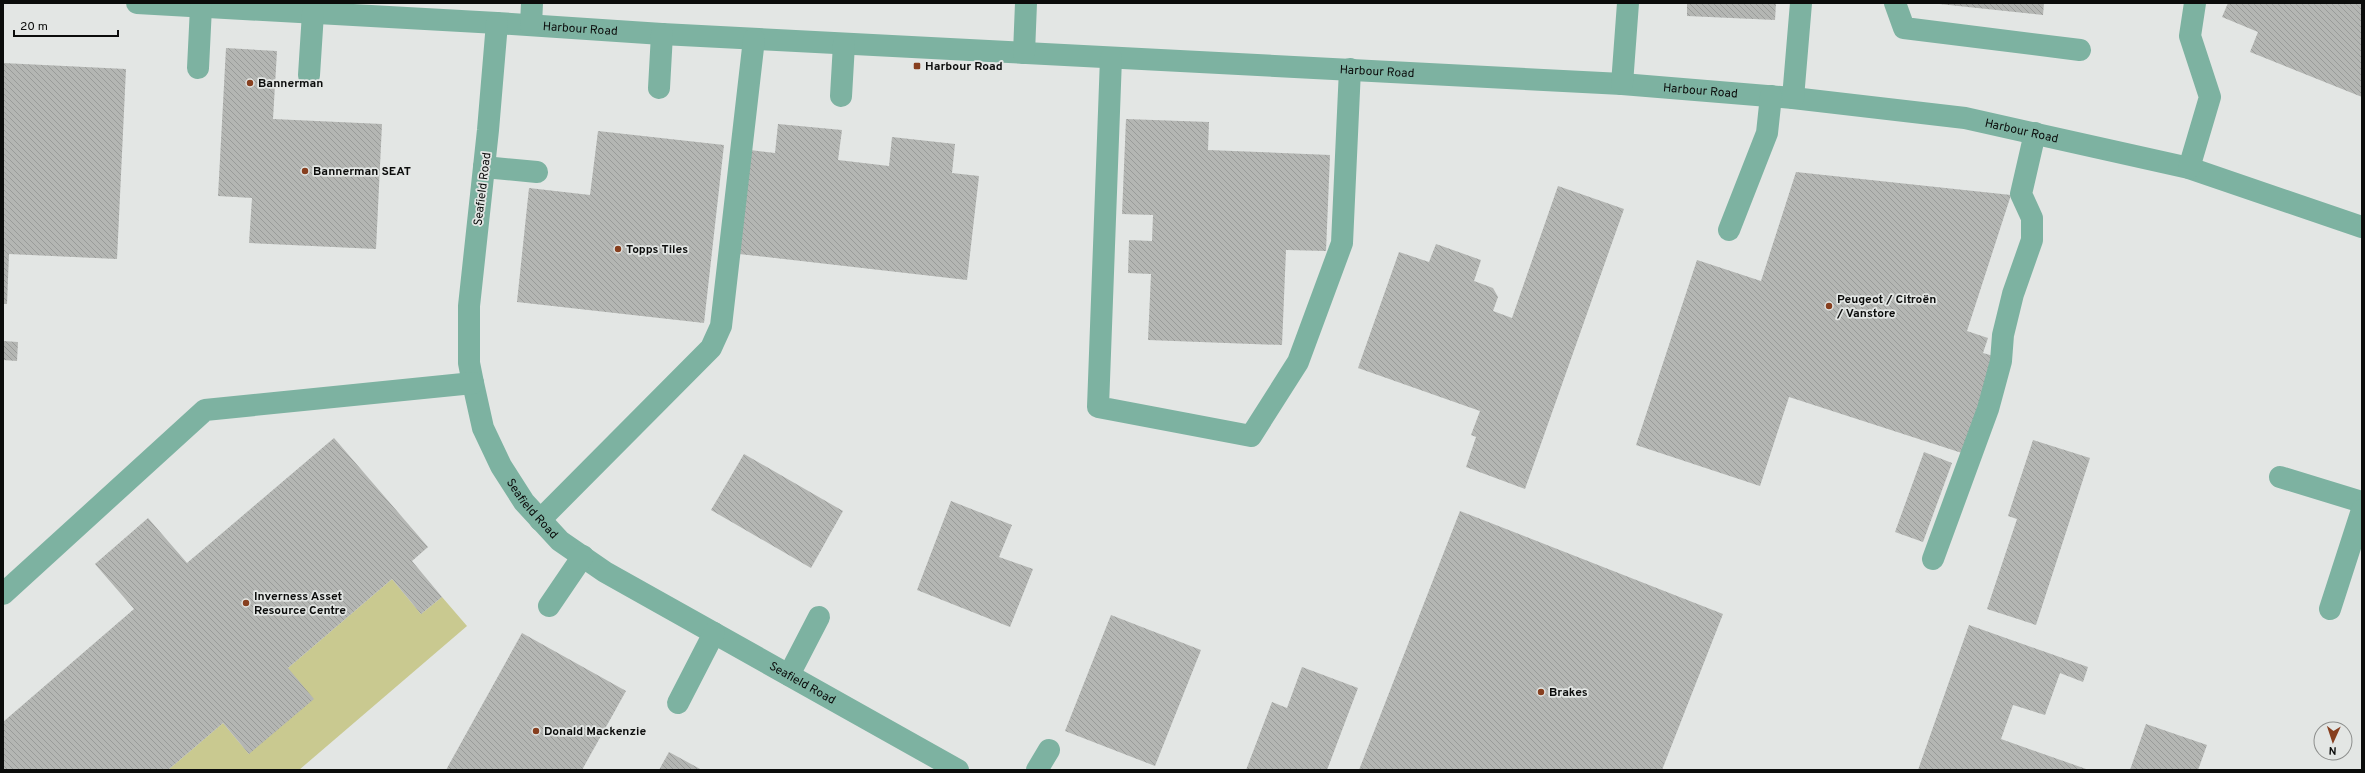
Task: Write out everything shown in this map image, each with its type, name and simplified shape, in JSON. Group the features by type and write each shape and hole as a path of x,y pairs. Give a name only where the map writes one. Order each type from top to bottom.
{"street":[{"name":"Harbour Road","path":"137,3 844,44 1622,84 1793,98 1965,118 2035,133 2189,168 2362,227"},
{"path":"531,25 532,3"},
{"path":"1024,53 1026,3"},
{"path":"1622,84 1628,3"},
{"path":"1793,98 1801,3"},
{"path":"1895,3 1904,28 2080,50"},
{"path":"2189,168 2210,98 2190,36 2196,3"},
{"path":"198,68 201,7"},
{"path":"309,75 313,13"},
{"name":"Seafield Road","path":"497,23 484,167 469,306 469,363 472,383 483,428 501,466 524,502 540,520 560,540 605,572 958,770"},
{"path":"659,88 662,34"},
{"path":"540,520 711,348 720,326 754,39"},
{"path":"841,96 844,44"},
{"path":"1111,58 1098,407 1251,436 1298,362 1342,243 1350,69"},
{"path":"1729,230 1767,133 1771,96"},
{"path":"1934,559 1988,409 2001,360 2002,335 2013,294 2032,240 2032,218 2021,194 2035,133"},
{"path":"484,167 537,172"},
{"path":"3,594 205,410 472,383"},
{"path":"2280,477 2362,502"},
{"path":"2330,609 2362,510"},
{"path":"549,606 583,556"},
{"path":"789,675 819,616"},
{"path":"678,703 714,633"},
{"path":"1038,770 1049,750"}],"green space":[{"path":"392,579 421,614 442,597 467,626 299,770 168,770 223,723 249,754 288,668"}],"building":[{"path":"1687,3 1776,3 1775,20 1687,16"},
{"path":"1930,3 2044,3 2043,15"},
{"path":"2228,3 2362,3 2362,97 2250,52 2258,32 2222,17"},
{"path":"226,48 277,51 273,119 382,124 376,249 249,243 252,198 218,196"},
{"path":"3,63 126,69 117,259 9,254 7,304 3,304"},
{"path":"1126,119 1209,122 1208,150 1330,155 1326,251 1286,250 1282,345 1148,340 1151,274 1128,273 1129,240 1152,241 1153,215 1122,214"},
{"path":"778,124 842,130 838,160 889,166 892,137 955,144 952,173 979,176 967,280 739,254 750,150 775,153"},
{"name":"Topps Tiles","path":"598,131 724,145 704,323 517,302 529,188 590,195"},
{"name":"Peugeot / Citroën / Vanstore","path":"1796,172 2011,195 1967,331 1988,338 1983,353 1997,357 1965,454 1789,397 1760,486 1636,445 1697,260 1761,281"},
{"path":"1558,186 1624,209 1525,489 1466,467 1476,437 1471,435 1480,411 1358,368 1399,252 1429,262 1436,244 1481,260 1474,281 1493,288 1498,297 1493,311 1512,318"},
{"path":"3,341 18,342 17,361 3,360"},
{"name":"Inverness Asset Resource Centre","path":"334,438 428,547 412,561 442,597 421,614 392,579 288,668 314,699 249,754 223,723 168,770 3,770 3,722 134,609 95,564 148,518 187,563"},
{"path":"2033,440 2090,458 2036,625 1987,609 2017,519 2008,516"},
{"path":"1924,452 1952,463 1923,542 1895,532"},
{"path":"744,454 843,511 811,568 711,510"},
{"path":"951,501 1012,525 999,557 1033,569 1010,627 917,590"},
{"name":"Brakes","path":"1460,511 1723,614 1662,770 1359,770"},
{"path":"1111,615 1201,650 1155,766 1065,731"},
{"path":"1969,625 2088,667 2083,682 2060,673 2045,715 2013,705 2001,739 2089,770 1918,770"},
{"name":"Donald Mackenzie","path":"522,633 626,691 582,770 446,770"},
{"path":"1302,667 1358,688 1327,770 1246,770 1272,702 1287,708"},
{"path":"2146,724 2207,745 2198,770 2130,770"},
{"path":"669,752 702,770 659,770"}],"place":[{"name":"Harbour Road","path":"917,66"},
{"name":"Bannerman","path":"250,83"},
{"name":"Bannerman SEAT","path":"305,171"},
{"name":"Topps Tiles","path":"618,249"},
{"name":"Peugeot / Citroën / Vanstore","path":"1829,306"},
{"name":"Inverness Asset Resource Centre","path":"246,603"},
{"name":"Brakes","path":"1541,692"},
{"name":"Donald Mackenzie","path":"536,731"}]}
